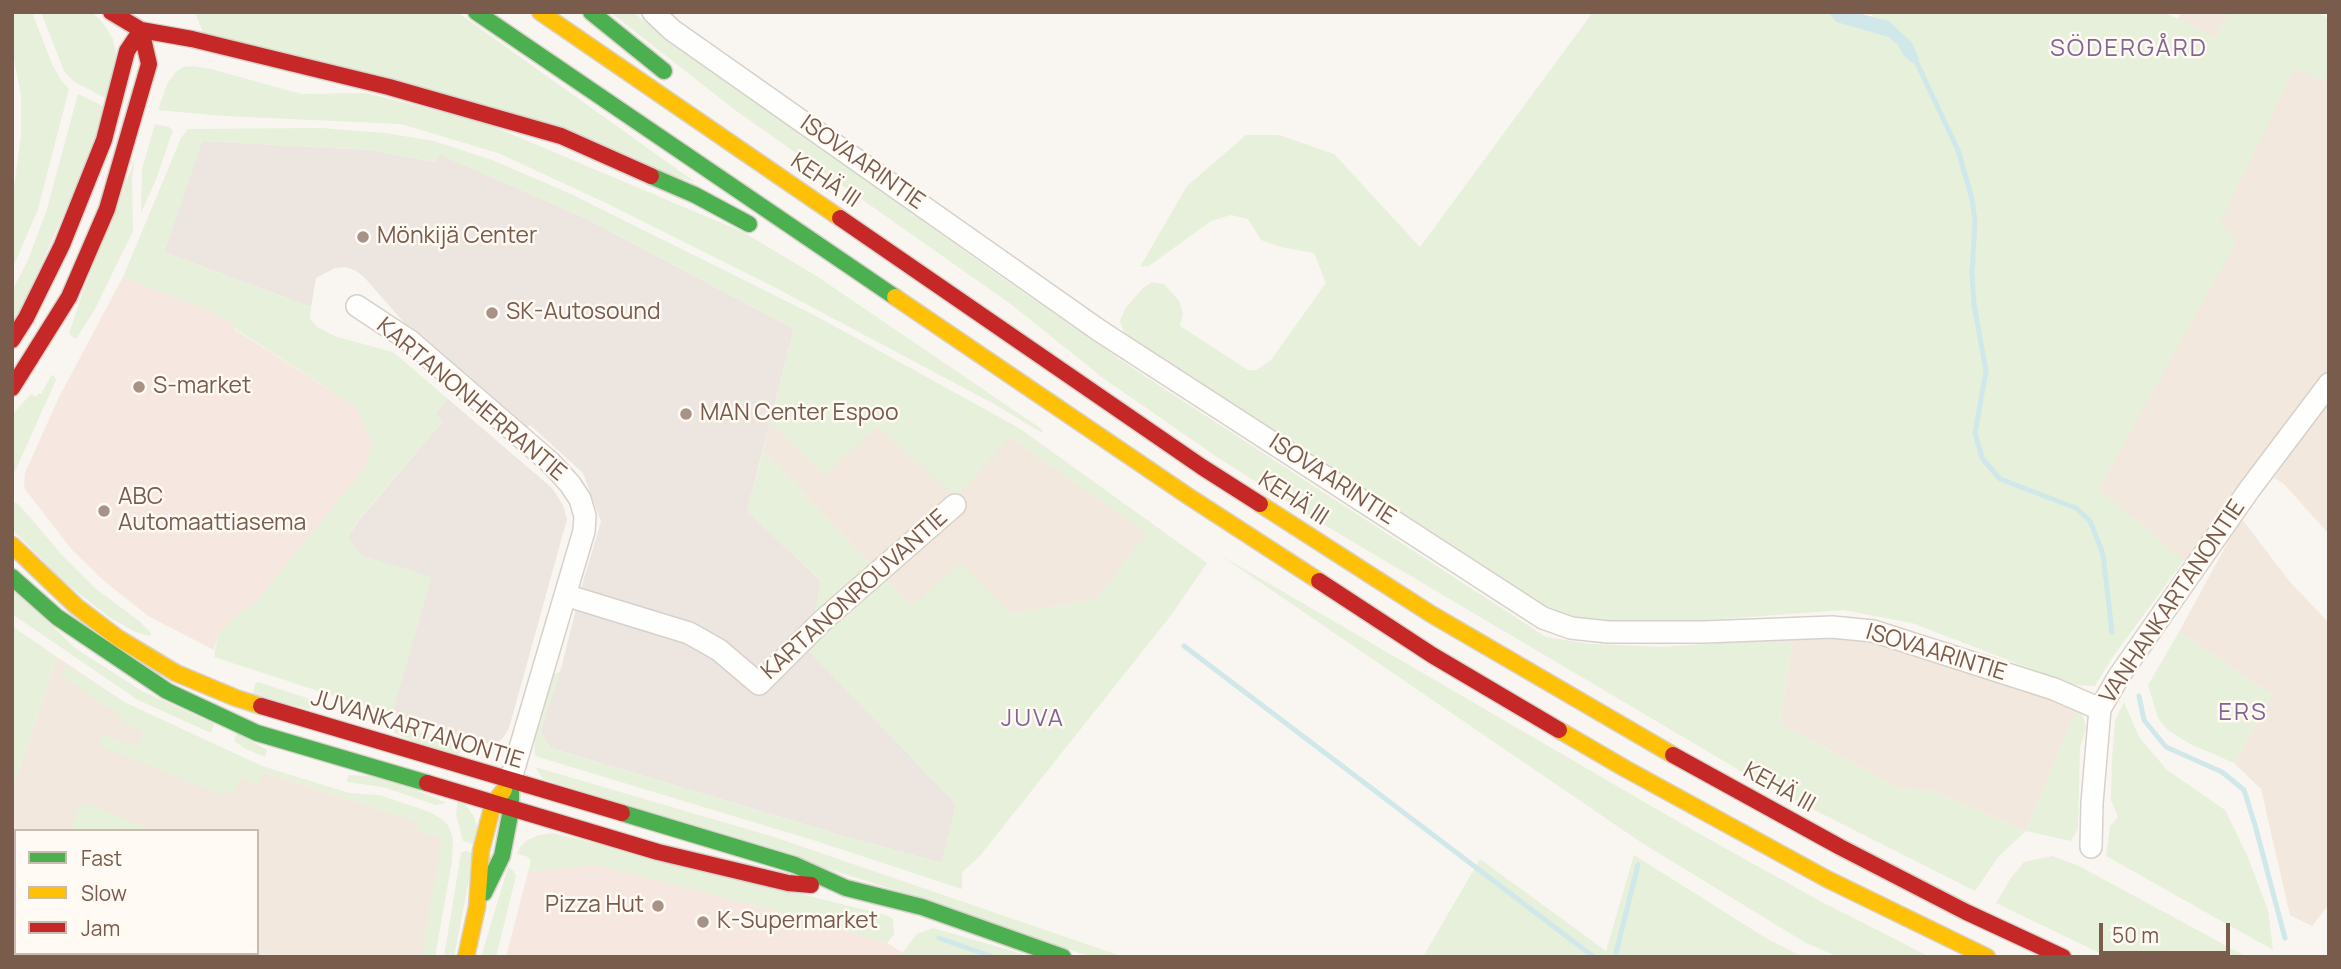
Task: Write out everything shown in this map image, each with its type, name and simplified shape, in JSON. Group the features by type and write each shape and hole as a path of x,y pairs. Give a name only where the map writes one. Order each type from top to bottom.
{"main road":[{"path":"111,12 141,30 376,84 561,136 695,195 759,229"},
{"path":"12,340 26,318 62,245 104,140 127,51 141,30 146,12"},
{"path":"476,12 851,270 1188,496 1432,655 1626,769 1791,859 1987,957"},
{"name":"KEHÄ III","path":"540,12 1202,467 1431,614 1625,729 1840,847 1966,912 2063,957"},
{"path":"591,12 682,85"},
{"path":"12,387 69,297 107,209 149,64 141,30"},
{"path":"752,138 818,204"},
{"path":"800,254 851,270"},
{"name":"JUVANKARTANONTIE","path":"12,545 76,606 118,638 176,673 252,705 795,865 846,888"},
{"name":"JUVANKARTANONTIE","path":"12,577 57,617 167,691 257,733 512,810 684,858 788,883 846,888 922,907 1063,957"},
{"path":"466,957 477,907 481,851 493,804 510,782"},
{"path":"477,907 502,856 512,810 510,782"}],"street":[{"name":"ISOVAARINTIE","path":"653,12 672,30 1100,331 1543,618 1571,628 1608,632 1704,632 1832,626 1873,631 2054,689 2100,709"},
{"name":"KARTANONHERRANTIE","path":"357,306 410,341 551,463 580,499 585,516 584,531 510,782"},
{"name":"VANHANKARTANONTIE","path":"2091,847 2100,709 2119,676 2249,490 2329,384"},
{"name":"KARTANONROUVANTIE","path":"565,595 689,633 719,650 759,684 821,622 955,505"}],"shaded area":[{"path":"2182,12 2229,12 2216,39 2178,18"},
{"path":"2295,66 2325,82 2329,72 2329,383 2194,569 2098,489 2236,241 2219,224"},
{"path":"202,141 370,150 436,162 439,154 587,219 794,329 747,511 821,581 808,650 956,804 942,863 551,748 540,732 562,665 601,522 583,473 530,425 525,429 415,335 356,271 346,267 335,268 316,278 311,307 164,252"},
{"path":"123,277 211,311 235,325 234,329 355,406 372,440 367,466 254,604 230,621 218,635 214,650 148,616 103,580 72,550 24,488 25,473 59,397"},
{"path":"2329,394 2329,534 2283,483 2274,478"},
{"path":"448,399 552,488 563,505 567,519 509,728 503,738 494,745 392,715 395,704 348,537 359,520 442,422 436,413"},
{"path":"770,422 825,474 877,426 1010,437 1148,533 1097,599 1012,614 911,606 763,451"},
{"path":"2241,518 2290,582 2329,623 2329,904 2312,926 2290,915 2261,789 2234,763 2272,695 2179,632"},
{"path":"1865,636 2081,700 2026,831 1935,792 1898,788 1780,723 1793,638"},
{"path":"57,657 124,702 257,770 420,822 417,830 442,838 426,957 60,957 259,955 259,829 14,829 12,942 12,790"},
{"path":"596,865 773,910 887,943 902,952 899,957 506,957 528,872"}],"green space":[{"path":"12,12 32,12 52,64 69,89 38,209 12,270 12,203 21,135 21,95 12,49"},
{"path":"41,12 92,12 103,23 113,39 116,54 107,99 73,81 64,71"},
{"path":"195,12 457,12 695,182 204,35"},
{"path":"610,12 632,12 991,270 1140,373 1546,637 1590,644 1662,647 1793,638 1780,723 1898,788 1935,792 2026,831 1999,856 1975,891 1761,783 1321,523 1217,457 1103,378 1012,305 735,110"},
{"path":"1593,12 1828,12 1836,22 1888,37 1895,42 1872,15 1854,12 2159,12 2178,18 2216,39 2229,12 2317,12 2329,19 2329,72 2325,82 2295,67 2220,223 2237,241 2098,489 2184,560 2112,658 2095,686 2073,685 1912,623 1844,610 1707,620 1574,620 1545,607 1138,348 1125,335 1120,321 1125,309 1143,288 1152,282 1164,284 1179,301 1183,313 1180,326 1248,370 1256,370 1271,360 1326,283 1314,253 1261,240 1248,219 1231,215 1211,221 1149,266 1140,267 1187,186 1246,135 1279,135 1334,154 1420,247"},
{"path":"193,66 301,94 366,93 485,123 743,232 818,277 1043,430 1042,433 996,405 776,288 604,202 498,153 401,124 224,116 158,110 168,82 183,67"},
{"path":"78,94 103,106 97,139 12,330 12,291 28,260 47,209"},
{"path":"155,124 173,130 141,213 142,169"},
{"path":"321,128 385,133 434,141 492,160 571,194 816,316 1019,428 1207,563 1172,614 979,857 962,872 962,889 819,842 535,756 534,731 550,675 560,672 540,732 551,748 942,863 956,804 807,650 821,581 747,511 763,451 911,606 961,563 1012,614 1097,599 1147,533 1010,437 956,497 877,426 825,475 770,422 794,329 587,219 440,155 437,162 370,150 202,141 164,252 311,307 310,319 317,327 337,337 393,352 448,399 436,413 442,422 359,519 348,537 361,555 432,577 392,715 214,657 218,635 230,621 254,604 367,466 372,440 355,406 234,328 235,325 211,311 123,277 181,138 188,129"},
{"path":"135,159 132,179 133,231 95,309 76,339 69,334 81,297"},
{"path":"54,375 56,380 12,478 12,415 31,394 36,397 41,394"},
{"path":"12,503 17,503 96,589 138,620 151,633 150,636 135,632 109,617 62,580 12,529"},
{"path":"1220,555 1689,828 1820,901 1930,957 1839,957 1806,943 1642,843"},
{"path":"12,587 75,648 142,691 214,724 211,733 138,700 12,614"},
{"path":"12,626 57,657 12,790"},
{"path":"2179,632 2272,695 2234,763 2190,744 2168,730 2158,718 2148,685"},
{"path":"68,666 124,702 262,766 349,793 379,795 440,818 448,825 453,838 452,861 435,957 421,957 442,838 417,830 419,822 264,772 259,784 240,778 235,792 226,791 220,794 99,746 103,735 137,747 143,730 123,723 120,716 60,674"},
{"path":"258,682 313,700 310,709 252,696"},
{"path":"2124,702 2139,737 2167,770 2225,810 2247,855 2268,910 2273,950 2106,856 2110,826 2118,817 2111,800 2112,759 2115,721"},
{"path":"2077,709 2083,716 2086,729 2080,747 2078,829 2071,841 2026,831"},
{"path":"396,724 455,743 460,750 458,760 394,733"},
{"path":"237,733 267,750 265,757 234,741"},
{"path":"535,767 774,837 1124,957 1091,957 930,901 543,779"},
{"path":"348,775 386,777 446,803 436,805 383,787 347,782"},
{"path":"458,800 465,804 473,815 477,826 477,845 463,841 456,815"},
{"path":"90,805 150,829 74,829 71,827 79,808"},
{"path":"553,833 886,915 893,919 894,934 887,943 773,910 596,865 528,872 531,861 528,857 517,854 520,847 539,835"},
{"path":"466,851 474,854 454,957 444,957 461,853"},
{"path":"1634,855 1769,940 1804,957 1423,957 1480,859 1606,951"},
{"path":"2052,856 2079,866 2247,957 2108,957 1996,903 2024,862"},
{"path":"508,867 516,876 496,957 481,957"},
{"path":"933,928 1030,957 899,957 917,934"},
{"path":"12,942 14,955 61,955 60,957 12,957"},
{"path":"99,955 164,957 102,957"}],"water":[{"path":"1828,12 1854,12 1889,21 1912,43 1919,59 1912,63 1888,37 1836,22"}],"waterway":[{"path":"1914,57 1958,150 1972,199 1975,221 1972,273 1974,304 1986,371 1975,433 1982,458 2000,479 2076,508 2090,521 2103,554 2112,632"},
{"path":"1184,646 1594,957"},
{"path":"2139,696 2144,720 2166,747 2222,772 2244,790 2285,938"},
{"path":"1615,957 1638,865"},
{"path":"939,938 993,957"}],"traffic: fast":[{"path":"476,12 895,297"},
{"path":"591,12 664,71"},
{"path":"651,176 695,195 749,224"},
{"path":"12,577 57,617 167,691 257,733 427,783"},
{"path":"484,893 502,856 511,810 511,792"},
{"path":"622,813 795,865 846,888 922,907 1063,957"}],"traffic: slow":[{"path":"540,12 840,218"},
{"path":"895,297 1188,496 1319,581"},
{"path":"1260,504 1431,614 1673,755"},
{"path":"12,545 76,606 118,638 176,673 261,706"},
{"path":"1559,730 1827,879 1987,957"},
{"path":"466,957 477,907 481,851 493,804 504,790"}],"traffic: jam":[{"path":"111,12 141,30 192,39 389,87 561,136 651,176"},
{"path":"12,340 26,318 62,245 104,140 127,51 141,30"},
{"path":"12,388 69,297 107,209 149,64 141,30"},
{"path":"840,218 1260,504"},
{"path":"1319,581 1432,655 1559,730"},
{"path":"261,706 622,813"},
{"path":"1673,755 1840,847 1966,912 2063,957"},
{"path":"427,783 658,852 788,883 811,885"}],"place":[{"name":"Mönkijä Center","path":"363,237"},
{"name":"SK-Autosound","path":"492,313"},
{"name":"S-market","path":"139,387"},
{"name":"MAN Center Espoo","path":"686,414"},
{"name":"ABC Automaattiasema","path":"104,511"},
{"name":"Pizza Hut","path":"658,906"},
{"name":"K-Supermarket","path":"703,922"}],"district":[{"name":"SÖDERGÅRD","path":"2129,49"},
{"name":"ERS","path":"2243,713"},
{"name":"JUVA","path":"1033,719"}]}
